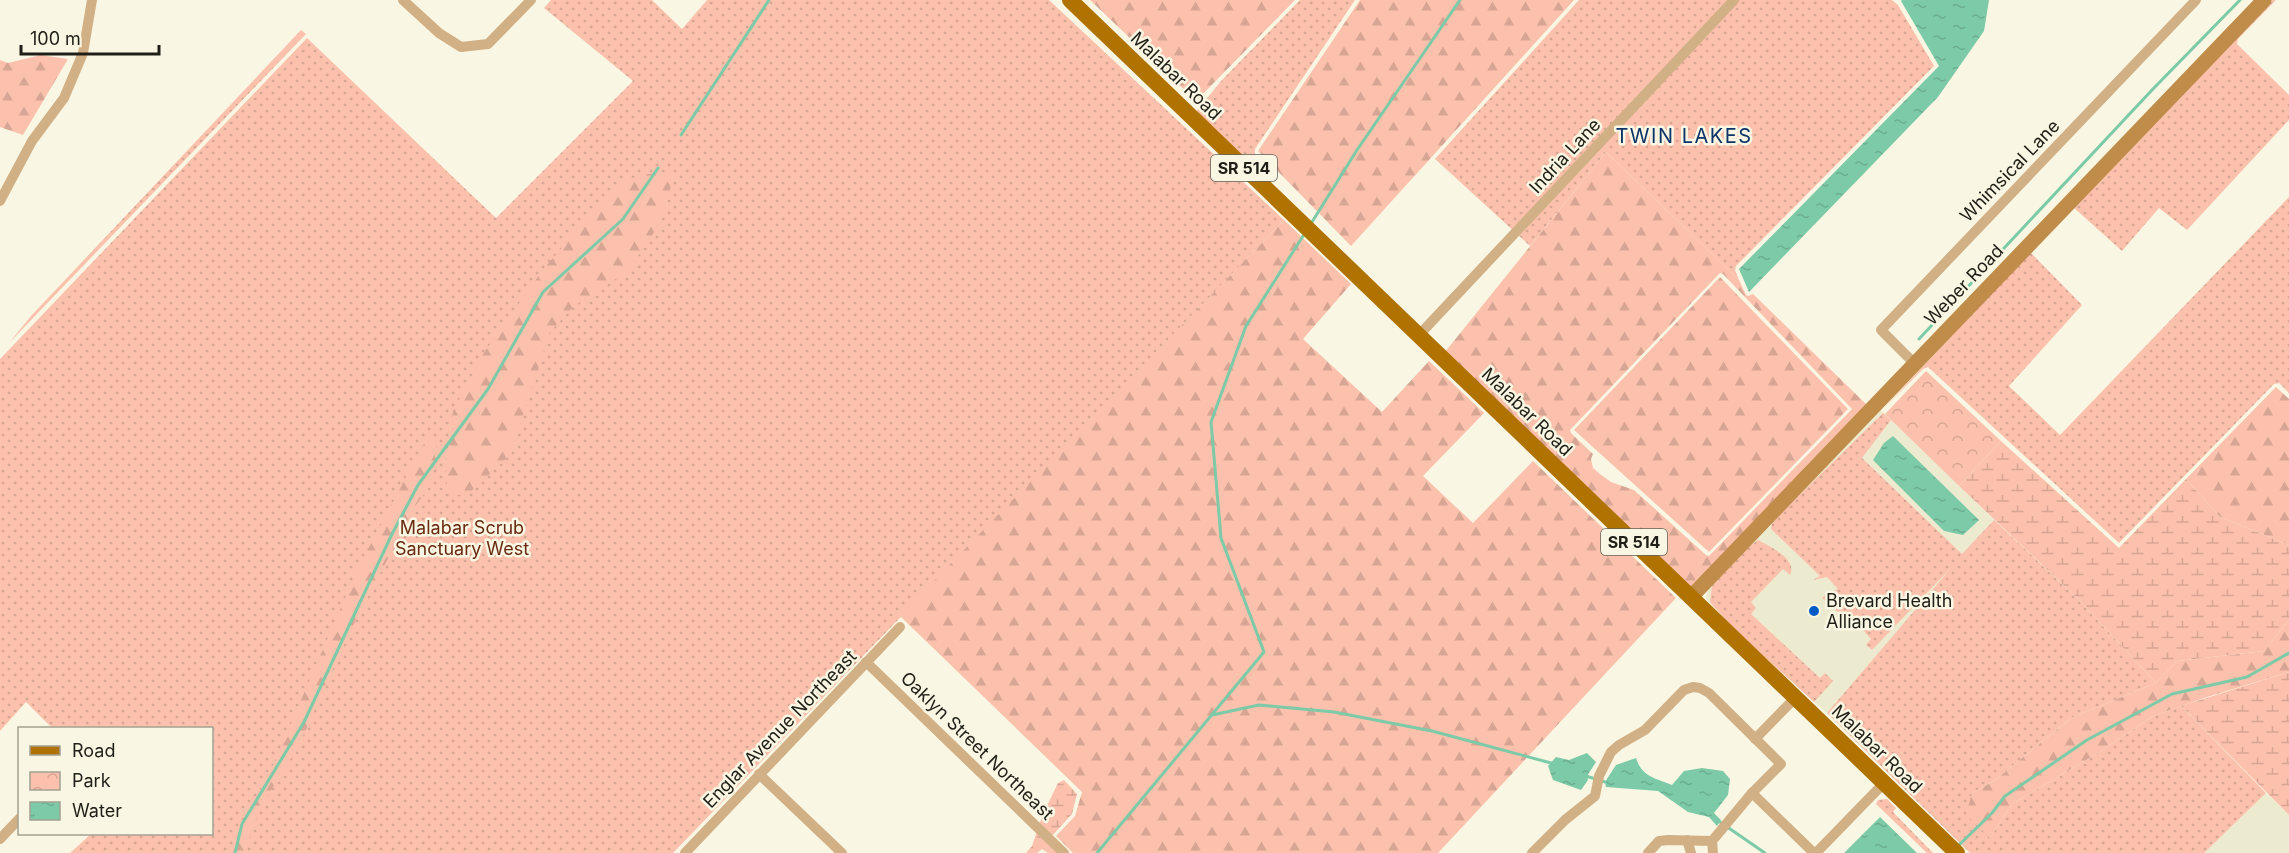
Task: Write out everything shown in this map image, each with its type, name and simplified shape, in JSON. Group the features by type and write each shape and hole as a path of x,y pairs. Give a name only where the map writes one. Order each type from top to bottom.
{"main road":[{"name":"Malabar Road","path":"1070,0 1957,853"}],"street":[{"path":"0,201 32,141 64,98 83,53 92,0"},
{"path":"403,0 439,33 461,47 489,44 531,0"},
{"name":"Indria Lane","path":"1419,334 1734,0"},
{"name":"Whimsical Lane","path":"1915,364 1881,330 2196,0"},
{"name":"Weber Road","path":"1691,597 2264,0"},
{"name":"Englar Avenue Northeast","path":"684,853 900,627"},
{"name":"Oaklyn Street Northeast","path":"866,662 1064,853"},
{"path":"1532,853 1565,820 1595,796 1598,781 1611,752 1645,730 1679,695 1693,687 1709,693 1781,764 1752,793 1712,841 1713,853"},
{"path":"1755,739 1796,697"},
{"path":"759,774 842,853"},
{"path":"1752,793 1815,853 1884,783"},
{"path":"0,838 18,820"},
{"path":"1687,840 1691,853"},
{"path":"1648,853 1659,841 1712,841"}],"shaded area":[{"path":"1879,409 1994,520 1827,713 1712,610 1706,597 1708,588"},
{"path":"2266,793 2289,815 2289,853 2204,853"}],"green space":[{"name":"Malabar Scrub Sanctuary West","path":"551,0 652,0 682,29 707,0 1049,0 1284,220 673,853 70,853 90,835 213,835 213,727 51,727 26,702 0,731 0,359 307,38 496,218 633,81 544,8"},
{"path":"1090,0 1295,0 1196,101"},
{"path":"1300,0 1355,0 1255,149 1255,154 1269,169 1263,178 1195,113 1222,80"},
{"path":"1360,0 1574,0 1351,246 1258,151"},
{"path":"1579,0 1892,0 1898,5 1934,66 1736,266 1735,270 1739,280 1606,152 1530,246 1435,159"},
{"path":"2270,0 2276,0 2238,39 2237,44 2289,95 2289,120 2187,230 2159,208 2122,251 2073,207"},
{"path":"301,30 306,34 9,343 31,316"},
{"path":"41,55 68,59 23,135 0,127 0,60 8,63"},
{"path":"1606,152 1739,280 1746,295 1753,294 1868,406 1691,590 1445,352","holes":["1720,273 1852,409 1709,556 1634,490 1611,482 1593,468 1591,459 1593,454 1570,430"]},
{"path":"641,174 674,174 661,222 628,271 573,307 550,332 510,455 466,496 447,493 446,461 453,411 485,351 545,267 587,219 617,186"},
{"path":"2289,197 2289,393 2279,383 2274,384 2119,543 1928,367 1923,369 1884,408 2030,252 2082,305 2009,386 2060,435"},
{"path":"1284,220 1351,284 1303,339 1382,412 1429,361 1484,413 1423,476 1473,523 1533,461 1676,598 1438,853 1073,853 1056,836 1075,816 1082,792 900,616"},
{"path":"1720,277 1848,409 1709,552 1574,430"},
{"path":"1926,371 2001,441 1959,486 1885,414"},
{"path":"2276,387 2289,399 2289,545 2220,517 2186,479"},
{"path":"1883,413 1891,420 1862,458 1962,554 1994,520 2076,597 2156,683 2071,718 1994,781 1972,793 1990,838 2012,804 2098,753 2153,716 2181,706 2266,793 2204,853 1970,853 1827,713 1951,568 1872,650 1866,645 1871,639 1862,629 1848,621 1822,598 1827,593 1838,589 1827,577 1813,580 1820,576 1771,529 1772,522"},
{"path":"429,434 437,438 432,483 416,505 350,631 298,747 260,808 244,853 228,853 274,763 357,570"},
{"path":"2001,441 2119,548 2186,479 2220,517 2289,545 2289,620 2264,651 2177,661 2156,683 2076,597 1959,486"},
{"path":"1758,540 1786,558 1791,569 1790,575 1783,569 1751,602 1756,608 1751,614 1820,678 1825,673 1833,681 1814,702 1733,628 1710,602 1712,586 1745,550"},
{"path":"2289,620 2289,672 2153,716 2098,753 2012,804 1990,838 1966,815 1972,793 1994,781 2071,718 2156,683 2177,661 2264,651"},
{"path":"2289,672 2289,815 2181,706"},
{"path":"1064,780 1077,794 1072,814 1052,836 1066,853 1048,853 1042,849 1037,853 1026,853 1032,846 1043,814 1058,783"},
{"path":"1887,799 1896,808 1893,812 1933,853 1927,853 1876,804 1878,800"}],"water":[{"path":"1902,0 1989,0 1984,31 1938,97 1749,292 1739,269 1939,66"},
{"path":"1893,436 1979,520 1963,535 1944,531 1873,460 1884,443"},
{"path":"1587,753 1596,762 1581,790 1553,780 1548,766 1556,757 1569,760"},
{"path":"1636,758 1646,773 1672,785 1684,771 1702,768 1723,771 1730,779 1728,795 1714,813 1721,820 1717,826 1709,817 1688,812 1658,791 1606,787 1605,782 1616,765"},
{"path":"1880,817 1917,853 1844,853"}],"waterway":[{"path":"681,135 769,0"},
{"path":"1312,222 1357,150 1460,0"},
{"path":"1919,339 2152,90 2240,0"},
{"path":"235,853 242,824 304,722 392,534 418,485 488,389 543,292 623,219 658,168"},
{"path":"1097,853 1264,652 1221,538 1211,422 1246,326 1303,236"},
{"path":"1960,844 1992,813 2005,796 2087,740 2172,694 2247,677 2289,653"},
{"path":"1212,715 1259,705 1334,712 1432,731 1551,763"},
{"path":"1586,776 1605,782"},
{"path":"1720,822 1765,853"}],"place":[{"name":"Brevard Health Alliance","path":"1814,611"}],"district":[{"name":"TWIN LAKES","path":"1684,136"}]}
